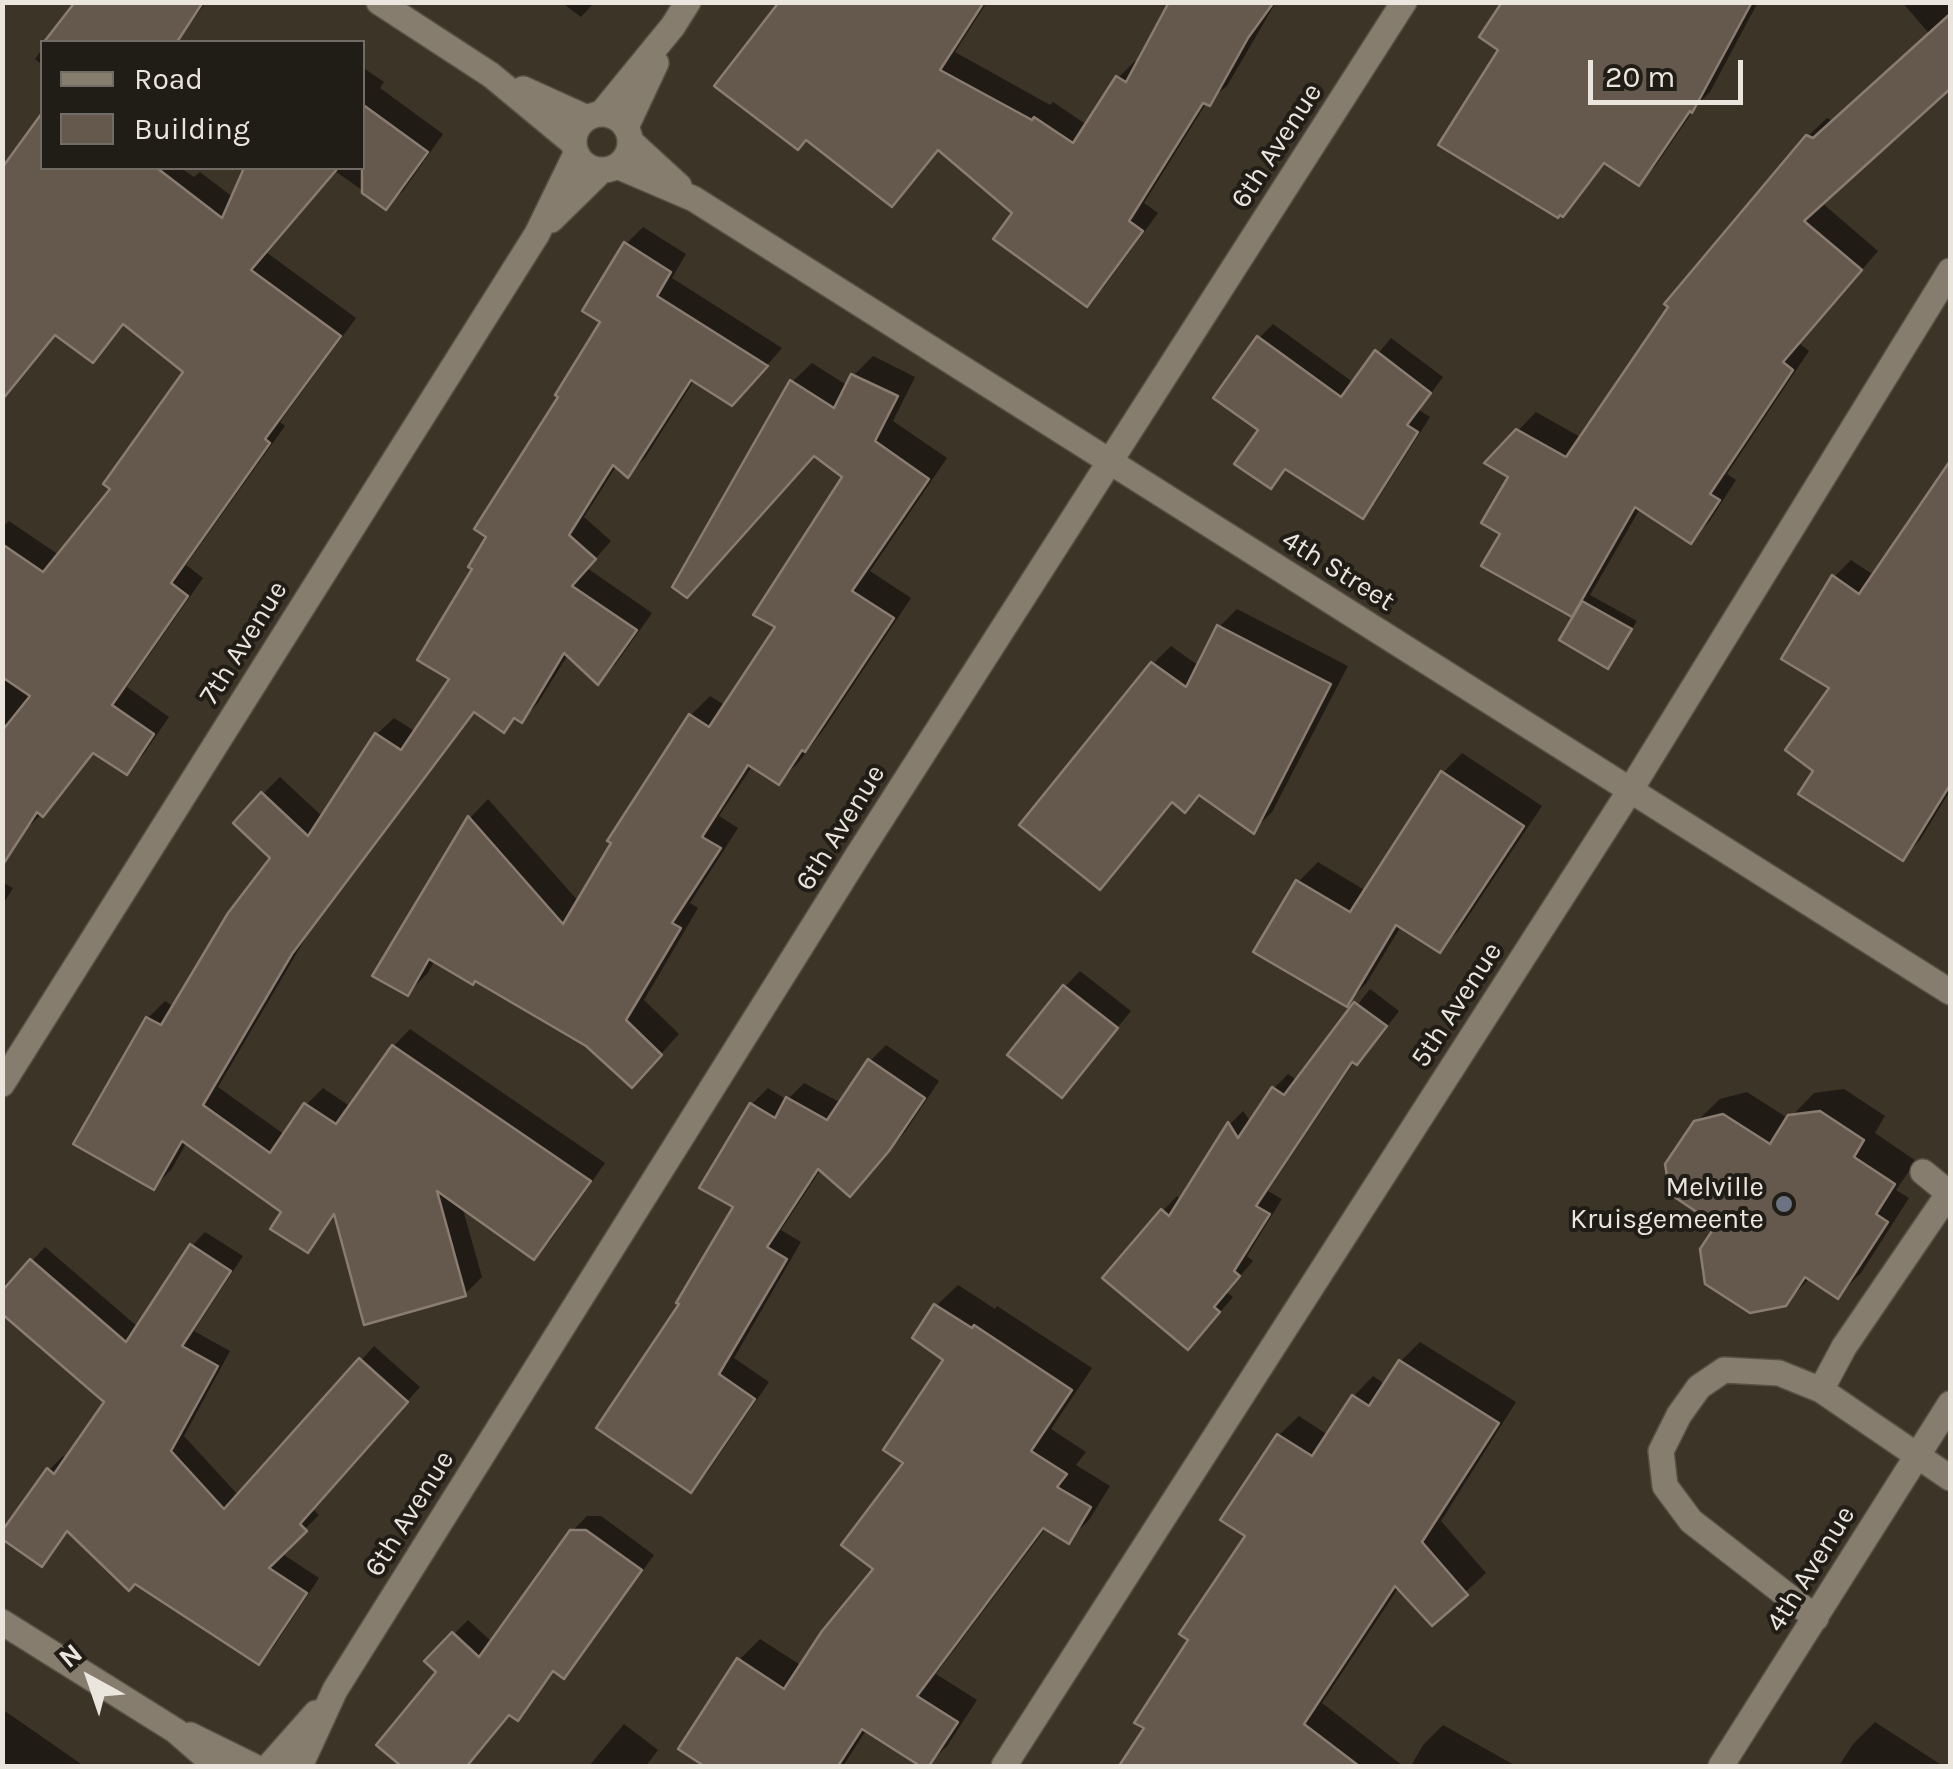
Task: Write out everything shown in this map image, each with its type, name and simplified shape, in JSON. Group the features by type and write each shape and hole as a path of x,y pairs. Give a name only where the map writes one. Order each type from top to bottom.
{"street":[{"path":"379,2 491,75 574,148 586,166 610,168 627,155 628,134 673,26"},
{"path":"574,148 577,128 594,116 673,26 688,2"},
{"name":"6th Avenue","path":"300,1766 335,1690 837,889 1404,2"},
{"path":"491,75 594,116 615,118 628,134"},
{"name":"4th Street","path":"628,134 694,199 1950,992"},
{"name":"7th Avenue","path":"2,1084 537,234 574,148"},
{"name":"4th Street","path":"610,168 694,199"},
{"name":"7th Avenue","path":"537,234 610,168"},
{"name":"5th Avenue","path":"1004,1766 1631,789 1950,270"},
{"path":"1821,1390 1844,1347 1950,1194 1923,1172"},
{"path":"1816,1618 1691,1522 1665,1486 1661,1451 1699,1386 1724,1370 1779,1373 1821,1390 1950,1478"},
{"name":"4th Avenue","path":"1721,1766 1950,1404"},
{"path":"2,1622 176,1731 216,1766"},
{"name":"6th Avenue","path":"269,1766 335,1690"},
{"path":"176,1731 253,1766"}],"building":[{"path":"75,2 203,2 178,40 46,40"},
{"path":"779,2 984,2 940,70 1032,120 1034,117 1073,143 1116,76 1126,82 1169,2 1274,2 1248,38 1210,106 1203,103 1129,221 1143,231 1087,307 993,239 1012,213 938,150 892,207 806,140 798,150 714,86"},
{"path":"1502,2 1752,2 1692,113 1639,186 1604,163 1563,217 1558,218 1438,145 1498,50 1479,37"},
{"path":"1950,14 1950,89 1804,221 1862,270 1783,362 1793,370 1710,494 1720,500 1691,544 1635,507 1572,617 1481,566 1500,534 1481,523 1508,477 1484,463 1516,429 1566,457 1668,307 1664,304 1806,135 1813,138"},
{"path":"365,106 428,152 386,210 362,193"},
{"path":"40,116 40,170 160,170 222,218 243,170 336,170 251,270 341,336 265,439 270,443 171,583 188,596 112,705 154,734 127,775 93,753 43,817 37,812 2,866 2,731 30,696 2,677 2,544 43,572 110,489 103,484 183,372 123,324 93,363 55,335 2,400 2,168"},
{"path":"624,242 671,272 657,296 768,366 732,406 691,380 628,478 613,465 569,535 596,559 572,586 637,630 598,685 564,653 522,723 514,718 504,733 474,712 292,954 203,1105 270,1153 304,1103 336,1124 392,1045 591,1181 534,1260 437,1191 466,1296 364,1325 334,1214 308,1253 270,1229 281,1212 182,1141 154,1190 73,1144 146,1017 161,1025 228,913 270,858 233,823 261,792 308,836 375,733 401,750 449,679 417,660 472,569 468,567 486,537 474,529 558,397 555,395 600,322 582,311"},
{"path":"1257,336 1341,397 1375,350 1431,393 1407,425 1418,432 1363,519 1285,469 1271,489 1234,464 1258,430 1213,398"},
{"path":"851,374 898,396 875,441 929,479 852,591 894,618 779,785 748,765 702,837 721,848 672,923 681,928 626,1020 662,1055 632,1088 586,1046 475,981 473,985 429,959 408,996 372,976 468,816 563,924 611,843 607,841 689,714 709,727 775,627 753,615 842,477 814,456 687,598 672,587 790,380 834,408"},
{"path":"1950,461 1950,785 1903,861 1798,794 1813,771 1785,750 1829,688 1781,659 1832,575 1859,594"},
{"path":"1582,601 1632,629 1608,669 1559,640"},
{"path":"1217,625 1331,684 1254,834 1199,795 1185,813 1172,802 1100,890 1019,825 1151,662 1186,687"},
{"path":"1441,771 1524,826 1440,953 1396,925 1347,1007 1253,952 1296,880 1350,912"},
{"path":"1063,985 1118,1028 1062,1098 1007,1055"},
{"path":"1354,1002 1387,1026 1357,1065 1352,1062 1256,1206 1270,1214 1234,1271 1240,1276 1214,1307 1220,1312 1188,1350 1102,1278 1161,1209 1169,1216 1228,1122 1238,1138 1272,1087 1284,1095"},
{"path":"868,1059 925,1098 889,1151 850,1197 818,1169 767,1247 787,1259 719,1374 755,1399 691,1493 596,1428 679,1304 676,1303 733,1207 699,1188 750,1103 775,1118 786,1097 827,1120"},
{"name":"Melville Kruisgemeente","path":"1820,1111 1864,1140 1854,1157 1895,1184 1876,1214 1888,1222 1838,1299 1805,1277 1786,1306 1750,1313 1705,1284 1700,1249 1716,1225 1670,1194 1665,1164 1694,1121 1723,1114 1770,1144 1788,1115"},
{"path":"190,1244 231,1271 182,1346 218,1366 171,1451 224,1509 359,1358 408,1402 300,1524 307,1531 269,1568 307,1593 259,1665 135,1584 129,1591 67,1531 42,1567 2,1539 2,1531 47,1468 54,1474 104,1402 2,1314 2,1291 30,1259 126,1342"},
{"path":"934,1304 972,1328 974,1325 1072,1390 1031,1451 1067,1474 1057,1487 1091,1507 1069,1544 1043,1528 917,1696 958,1722 929,1766 920,1766 862,1729 838,1766 704,1766 678,1749 737,1658 784,1689 822,1631 873,1569 841,1545 903,1463 883,1450 943,1360 912,1338"},
{"path":"1399,1360 1499,1423 1422,1542 1468,1595 1432,1626 1395,1586 1304,1724 1359,1766 1119,1766 1144,1728 1134,1723 1188,1640 1179,1634 1245,1536 1220,1520 1277,1434 1312,1456 1352,1395 1369,1406"},
{"path":"570,1530 586,1530 642,1570 564,1679 553,1671 518,1721 509,1715 467,1766 401,1766 376,1745 436,1672 424,1661 452,1632 479,1657"}],"place":[{"name":"Melville Kruisgemeente","path":"1784,1204"}]}
